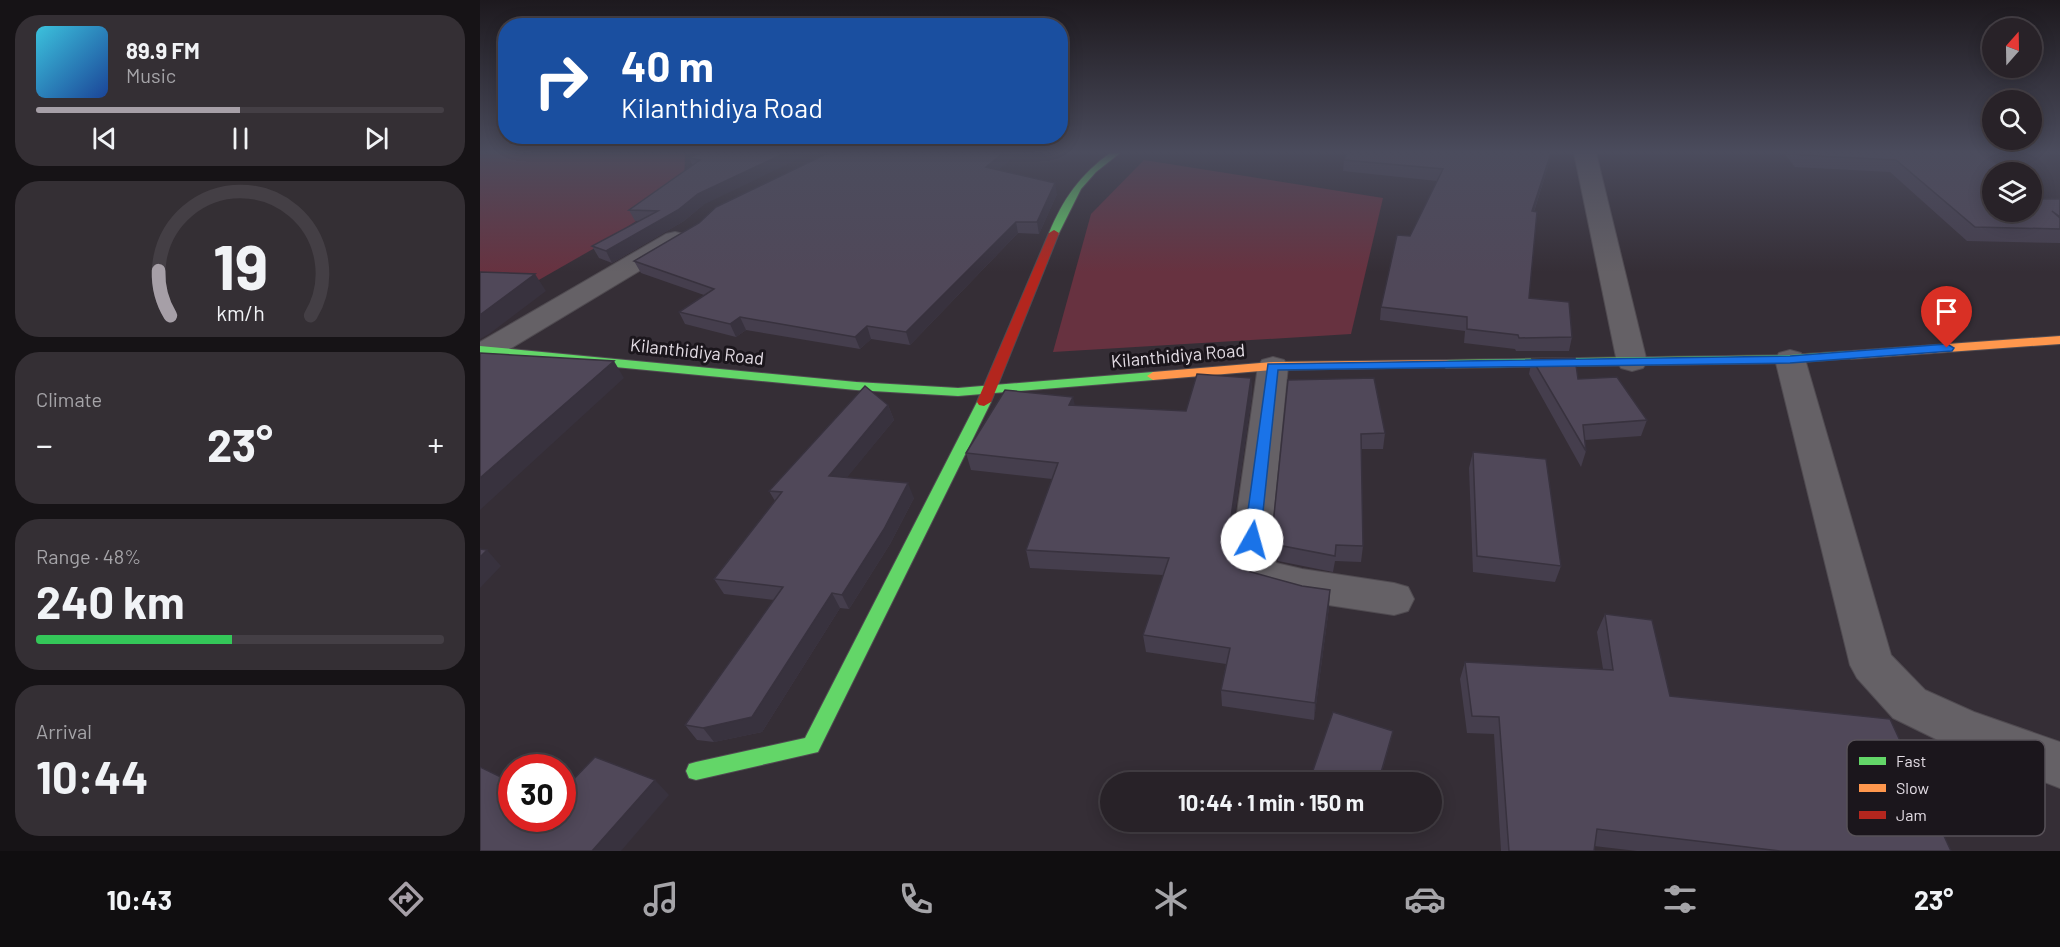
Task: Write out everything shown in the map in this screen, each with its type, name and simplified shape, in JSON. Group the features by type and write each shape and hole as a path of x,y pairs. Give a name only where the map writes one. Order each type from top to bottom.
{"street":[{"path":"696,771 812,746 990,390 1072,193"},
{"path":"1594,193 1632,362"},
{"path":"484,350 694,228"},
{"name":"Kilanthidiya Road","path":"484,350 856,386 958,392 1273,366 1790,359 2060,340"},
{"path":"1790,359 1872,665 1909,704 1962,729 1992,740"},
{"path":"1273,366 1252,540 1259,574 1302,585 1394,599"},
{"path":"2045,759 2060,765"}],"shaded area":[{"path":"480,193 677,193 607,241 516,293 480,289"},
{"path":"1112,193 1350,193 1383,198 1351,334 1053,352 1091,214"}],"building":[{"path":"654,193 701,193 678,210 606,251 592,246 658,211 629,210"},
{"path":"746,193 1051,193 1037,222 1016,222 906,332 867,326 855,337 740,317 730,324 679,312 714,289 634,261 699,223 716,207"},
{"path":"1431,193 1538,193 1532,211 1537,212 1529,298 1569,302 1572,337 1519,338 1518,335 1467,329 1467,317 1381,307 1397,235 1410,236"},
{"path":"1935,193 1982,193 1982,222 2042,222 2042,199 2060,199 2060,217 2052,211 2060,218 2060,229 1975,227"},
{"path":"480,272 535,274 480,315"},
{"path":"480,353 614,361 480,478"},
{"path":"1575,358 1578,379 1617,377 1647,420 1583,425 1586,451 1532,359"},
{"path":"1197,374 1251,378 1230,524 1236,557 1244,570 1302,586 1330,590 1315,703 1221,690 1230,648 1143,635 1169,558 1026,550 1058,463 966,453 1005,390 1073,397 1069,405 1186,411"},
{"path":"1374,378 1385,433 1361,434 1363,546 1336,545 1335,556 1278,545 1273,525 1288,380"},
{"path":"865,386 888,405 829,476 908,483 884,529 842,595 832,593 752,717 703,728 685,725 783,587 714,579 782,492 769,491"},
{"path":"1473,452 1546,459 1561,566 1477,556"},
{"path":"480,549 487,550 480,557"},
{"path":"1605,614 1652,620 1670,696 1890,719 1900,740 1847,740 1847,836 1944,836 1951,851 1780,851 1597,829 1594,851 1509,851 1499,717 1472,716 1465,662 1613,670"},
{"path":"1333,712 1393,731 1381,772 1312,772"},
{"path":"595,757 655,780 592,851 480,851 480,767 498,776 498,832 576,832 576,777"}],"traffic: fast":[{"path":"1054,233 1074,193"},
{"path":"480,350 856,386 958,392 1153,376"},
{"path":"1446,364 1790,359 1851,355"},
{"path":"696,771 811,746 984,402"}],"traffic: slow":[{"path":"1851,355 2060,340"},
{"path":"1153,376 1273,366 1446,364"}],"traffic: jam":[{"path":"984,402 1054,233"}],"route":[{"path":"1252,540 1273,366 1790,359 1947,348"}]}
